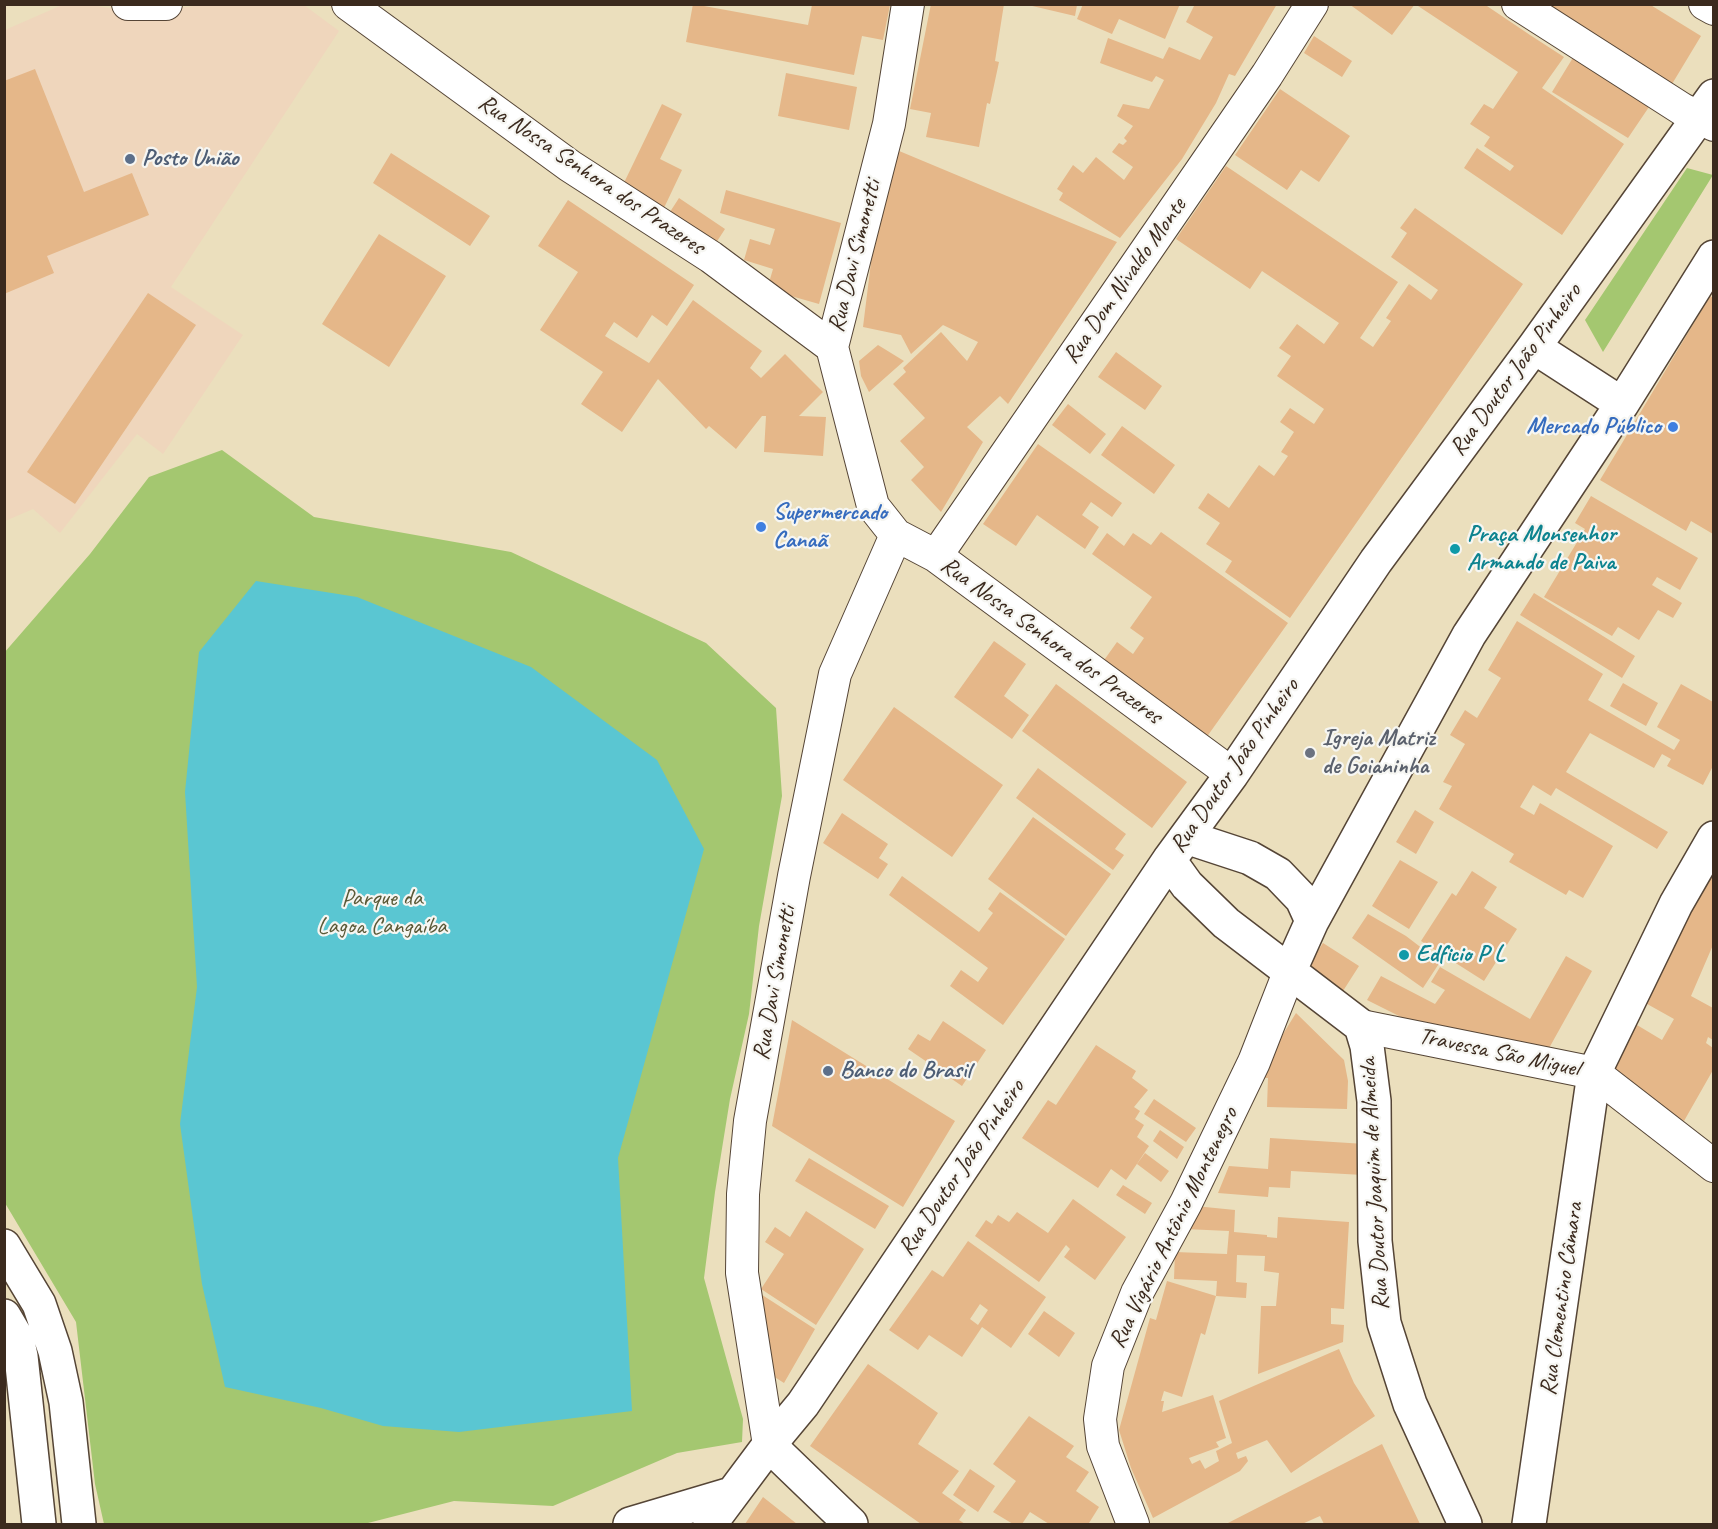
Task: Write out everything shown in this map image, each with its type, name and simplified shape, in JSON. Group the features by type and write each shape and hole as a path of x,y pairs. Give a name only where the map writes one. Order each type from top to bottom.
{"street":[{"path":"128,4 166,4"},
{"name":"Rua Nossa Senhora dos Prazeres","path":"348,4 570,166 711,257 832,347"},
{"name":"Rua Davi Simonetti","path":"873,506 832,347 889,124 908,4"},
{"name":"Rua Dom Nivaldo Monte","path":"936,555 1267,75 1311,4"},
{"path":"1518,4 1682,109 1709,113"},
{"path":"1705,4 1713,9"},
{"name":"Rua Doutor João Pinheiro","path":"710,1524 803,1404 1177,849 1232,774 1376,561 1709,113"},
{"path":"1290,970 1312,921 1469,635 1622,404 1713,257"},
{"path":"1534,347 1622,404"},
{"name":"Rua Nossa Senhora dos Prazeres","path":"873,506 896,535 936,555 1232,774"},
{"name":"Rua Davi Simonetti","path":"769,1446 742,1273 743,1194 750,1121 794,876 835,674 896,535"},
{"name":"Rua Clementino Câmara","path":"1529,1524 1594,1073 1676,904 1713,838"},
{"path":"1177,849 1250,858 1278,874 1302,899 1312,921"},
{"name":"Rua Doutor Joaquim de Almeida","path":"1177,849 1187,885 1226,923 1362,1026 1374,1101 1375,1241 1384,1323 1410,1404 1465,1524"},
{"name":"Rua Vigário Antônio Montenegro","path":"1133,1524 1103,1446 1100,1419 1108,1366 1137,1293 1186,1203 1254,1062 1290,970"},
{"name":"Travessa São Miguel","path":"1362,1026 1594,1073 1713,1166"},
{"path":"4,1246 39,1304 55,1351 66,1402 79,1524"},
{"path":"4,1316 17,1338 21,1356 39,1524"},
{"path":"769,1446 851,1524"},
{"path":"630,1524 731,1494"}],"shaded area":[{"name":"Posto União","path":"62,5 91,5 139,13 203,5 304,5 339,31 171,287 243,335 163,454 137,434 60,533 33,509 5,521 5,30"}],"green space":[{"path":"1687,168 1713,175 1603,352 1585,320"},
{"name":"Parque da Lagoa Cangaíba","path":"222,450 314,517 511,552 706,643 776,708 782,796 759,926 749,1014 730,1099 704,1278 743,1419 742,1442 677,1453 553,1506 454,1501 364,1524 104,1524 95,1484 76,1322 5,1203 4,653 90,554 149,477"}],"water":[{"path":"256,581 357,597 531,667 657,760 704,849 618,1158 632,1411 459,1432 383,1426 321,1408 225,1387 202,1284 180,1124 197,987 185,792 199,652"}],"building":[{"path":"693,4 808,25 812,5 890,5 883,40 862,36 854,75 686,42"},
{"path":"931,4 1004,4 995,61 999,62 990,104 987,103 979,147 926,137 931,113 910,109"},
{"path":"1083,4 1180,4 1165,39 1119,19 1112,34 1077,19"},
{"path":"1195,4 1277,4 1235,76 1229,74 1216,103 1182,159 1120,238 1059,200 1063,193 1057,189 1073,165 1083,173 1096,157 1124,180 1133,167 1112,152 1119,143 1123,145 1127,141 1124,138 1133,126 1117,116 1123,104 1149,109 1164,80 1156,76 1152,82 1100,63 1108,38 1163,59 1169,47 1200,60 1213,37 1186,22"},
{"path":"1349,4 1415,4 1392,35"},
{"path":"1415,4 1484,4 1564,57 1542,88 1624,144 1562,235 1464,168 1477,148 1510,171 1514,166 1484,146 1490,137 1470,124 1484,104 1493,109 1518,72"},
{"path":"1530,4 1649,4 1701,36 1669,89"},
{"path":"1028,5 1077,5 1075,16"},
{"path":"1314,36 1352,61 1342,77 1304,53"},
{"path":"1574,56 1651,104 1628,138 1552,92"},
{"path":"35,69 84,192 132,173 149,215 47,256 54,273 4,294 4,81"},
{"path":"786,73 857,87 849,130 778,116"},
{"path":"1280,89 1350,136 1319,182 1301,170 1287,190 1235,155"},
{"path":"662,104 682,114 660,159 682,170 663,210 621,189"},
{"path":"892,148 1117,242 1008,404 1000,396 967,427 983,442 941,512 911,480 924,467 900,441 925,418 893,384 906,372 903,368 941,332 967,361 978,342 943,325 911,354 901,335 863,327 874,238"},
{"path":"391,153 490,216 470,246 373,183"},
{"path":"1226,166 1398,282 1360,338 1373,347 1391,321 1386,318 1409,284 1431,300 1438,290 1391,257 1407,233 1400,228 1415,208 1523,284 1290,618 1225,572 1232,561 1206,544 1220,523 1198,508 1208,493 1229,508 1259,465 1274,476 1288,456 1281,452 1294,432 1280,422 1290,408 1314,424 1324,409 1277,376 1291,356 1279,348 1297,324 1324,344 1339,323 1262,271 1250,289 1176,239"},
{"path":"726,190 841,223 819,304 777,292 768,286 773,269 744,260 750,239 770,245 775,229 720,213"},
{"path":"679,198 725,229 714,246 668,215"},
{"path":"568,200 694,285 667,326 652,315 637,338 614,322 605,336 649,363 693,300 762,351 750,368 761,378 785,354 823,392 799,416 826,417 823,456 764,452 766,416 762,416 736,449 709,426 706,429 658,379 622,432 581,404 603,372 540,330 578,272 538,246"},
{"path":"379,234 446,276 389,367 322,324"},
{"path":"148,293 196,325 75,504 27,472"},
{"path":"1710,296 1713,298 1713,534 1691,521 1686,531 1600,480"},
{"path":"878,345 904,361 869,392 861,376 859,361"},
{"path":"1116,352 1162,386 1145,410 1098,377"},
{"path":"1068,404 1106,434 1090,454 1052,425"},
{"path":"1122,426 1175,465 1154,494 1101,455"},
{"path":"1038,444 1122,503 1112,517 1091,502 1082,515 1099,527 1085,549 1037,515 1016,546 983,524"},
{"path":"1591,496 1698,558 1680,590 1657,577 1652,585 1682,603 1673,618 1658,610 1639,640 1618,627 1612,636 1544,597 1585,529 1575,523"},
{"path":"1161,532 1288,623 1206,738 1102,663 1117,642 1133,654 1144,638 1130,628 1152,597 1092,554 1107,533 1124,546 1133,533 1151,545"},
{"path":"1534,593 1635,656 1622,678 1520,615"},
{"path":"1517,621 1603,674 1588,700 1674,750 1680,740 1657,727 1681,684 1713,702 1713,766 1703,785 1667,766 1671,759 1662,754 1654,768 1590,733 1566,772 1668,832 1657,849 1556,788 1551,796 1533,785 1520,807 1534,815 1540,803 1613,846 1583,898 1569,890 1566,895 1509,862 1514,854 1439,809 1452,786 1443,782 1465,744 1450,735 1465,710 1477,718 1501,678 1488,670"},
{"path":"994,641 1026,664 1004,696 1029,715 1012,739 954,697"},
{"path":"1623,683 1658,703 1646,726 1610,706"},
{"path":"1056,684 1187,782 1152,828 1022,731"},
{"path":"894,707 1003,785 952,857 843,780"},
{"path":"1038,768 1126,834 1115,849 1124,855 1113,870 1016,798"},
{"path":"1415,810 1434,822 1416,854 1396,842"},
{"path":"842,813 888,844 879,858 888,864 878,879 823,843"},
{"path":"1033,817 1111,874 1066,936 988,879"},
{"path":"1400,860 1438,882 1409,929 1372,906"},
{"path":"1713,862 1713,945 1691,996 1713,1008 1713,1040 1708,1037 1706,1043 1713,1048 1713,1070 1684,1121 1605,1073 1632,1022 1662,1040 1674,1019 1640,1000"},
{"path":"1472,871 1497,887 1484,908 1517,929 1484,981 1421,941 1452,893 1456,896"},
{"path":"902,876 979,932 993,913 988,909 1000,892 1065,939 1003,1025 950,986 961,970 978,982 988,968 889,895"},
{"name":"Edficio P L","path":"1368,914 1406,936 1440,962 1423,988 1352,938"},
{"path":"1323,943 1359,966 1343,991 1307,968"},
{"path":"1566,956 1592,971 1548,1050 1405,1019 1367,1000 1381,976 1435,1004 1445,990 1431,982 1440,967 1530,1019"},
{"path":"1296,1013 1344,1060 1348,1081 1347,1109 1267,1107 1268,1078 1256,1078"},
{"name":"Banco do Brasil","path":"792,1020 955,1121 903,1207 772,1126"},
{"path":"943,1021 986,1050 962,1086 908,1049 918,1034 930,1041"},
{"path":"1096,1045 1136,1071 1132,1078 1148,1090 1134,1107 1140,1111 1135,1119 1144,1125 1137,1137 1149,1146 1126,1180 1111,1169 1098,1188 1022,1138 1048,1100 1056,1105"},
{"path":"1154,1099 1196,1128 1186,1142 1144,1114"},
{"path":"1160,1130 1184,1147 1177,1159 1153,1141"},
{"path":"1270,1138 1365,1144 1363,1175 1291,1171 1290,1188 1269,1187 1268,1197 1218,1193 1229,1166 1268,1169"},
{"path":"1145,1153 1169,1171 1161,1182 1137,1164"},
{"path":"809,1158 889,1206 875,1229 795,1181"},
{"path":"1123,1185 1152,1203 1145,1214 1116,1195"},
{"path":"1073,1199 1126,1237 1095,1280 1064,1257 1070,1249 1066,1245 1039,1282 975,1236 986,1220 992,1224 998,1215 1009,1222 1017,1212 1048,1233"},
{"path":"1195,1206 1235,1210 1234,1232 1267,1235 1267,1237 1277,1238 1278,1217 1349,1222 1344,1309 1331,1308 1331,1324 1344,1325 1343,1342 1258,1374 1261,1306 1276,1306 1279,1273 1264,1271 1265,1256 1237,1255 1236,1282 1247,1283 1246,1298 1216,1296 1217,1281 1174,1279 1175,1252 1227,1254 1229,1231 1185,1229"},
{"path":"806,1211 864,1249 816,1325 761,1289 784,1254 765,1242 775,1227 790,1237"},
{"path":"968,1241 1046,1297 1011,1348 982,1327 962,1357 929,1335 918,1350 889,1330 932,1270 943,1277","holes":["980,1304 988,1310 978,1325 970,1319"]},
{"path":"1167,1281 1216,1296 1205,1335 1201,1333 1182,1397 1164,1391 1161,1401 1164,1401 1162,1412 1213,1395 1226,1438 1216,1442 1219,1447 1189,1458 1192,1464 1200,1460 1205,1469 1219,1461 1216,1451 1232,1443 1219,1401 1339,1349 1354,1383 1375,1416 1291,1473 1267,1440 1236,1453 1238,1459 1246,1456 1248,1461 1240,1471 1153,1518 1131,1468 1119,1430 1150,1318 1156,1320"},
{"path":"756,1291 815,1329 784,1383 773,1376"},
{"path":"1044,1311 1075,1333 1059,1357 1028,1334"},
{"path":"868,1364 938,1413 918,1444 959,1471 942,1493 966,1510 959,1520 965,1524 921,1524 810,1446"},
{"path":"1029,1416 1074,1446 1066,1457 1089,1472 1076,1491 1099,1507 1089,1523 1091,1524 1049,1524 1030,1512 1022,1524 1013,1524 993,1512 1016,1481 993,1464"},
{"path":"1382,1444 1420,1524 1324,1524 1320,1516 1302,1524 1226,1524"},
{"path":"970,1469 995,1486 978,1512 953,1495"},
{"path":"763,1497 797,1524 745,1524"}],"place":[{"name":"Posto União","path":"130,159"},
{"name":"Mercado Público","path":"1673,427"},
{"name":"Supermercado Canaã","path":"761,527"},
{"name":"Praça Monsenhor Armando de Paiva","path":"1455,549"},
{"name":"Igreja Matriz de Goianinha","path":"1310,753"},
{"name":"Edficio P L","path":"1404,955"},
{"name":"Banco do Brasil","path":"828,1071"}]}
